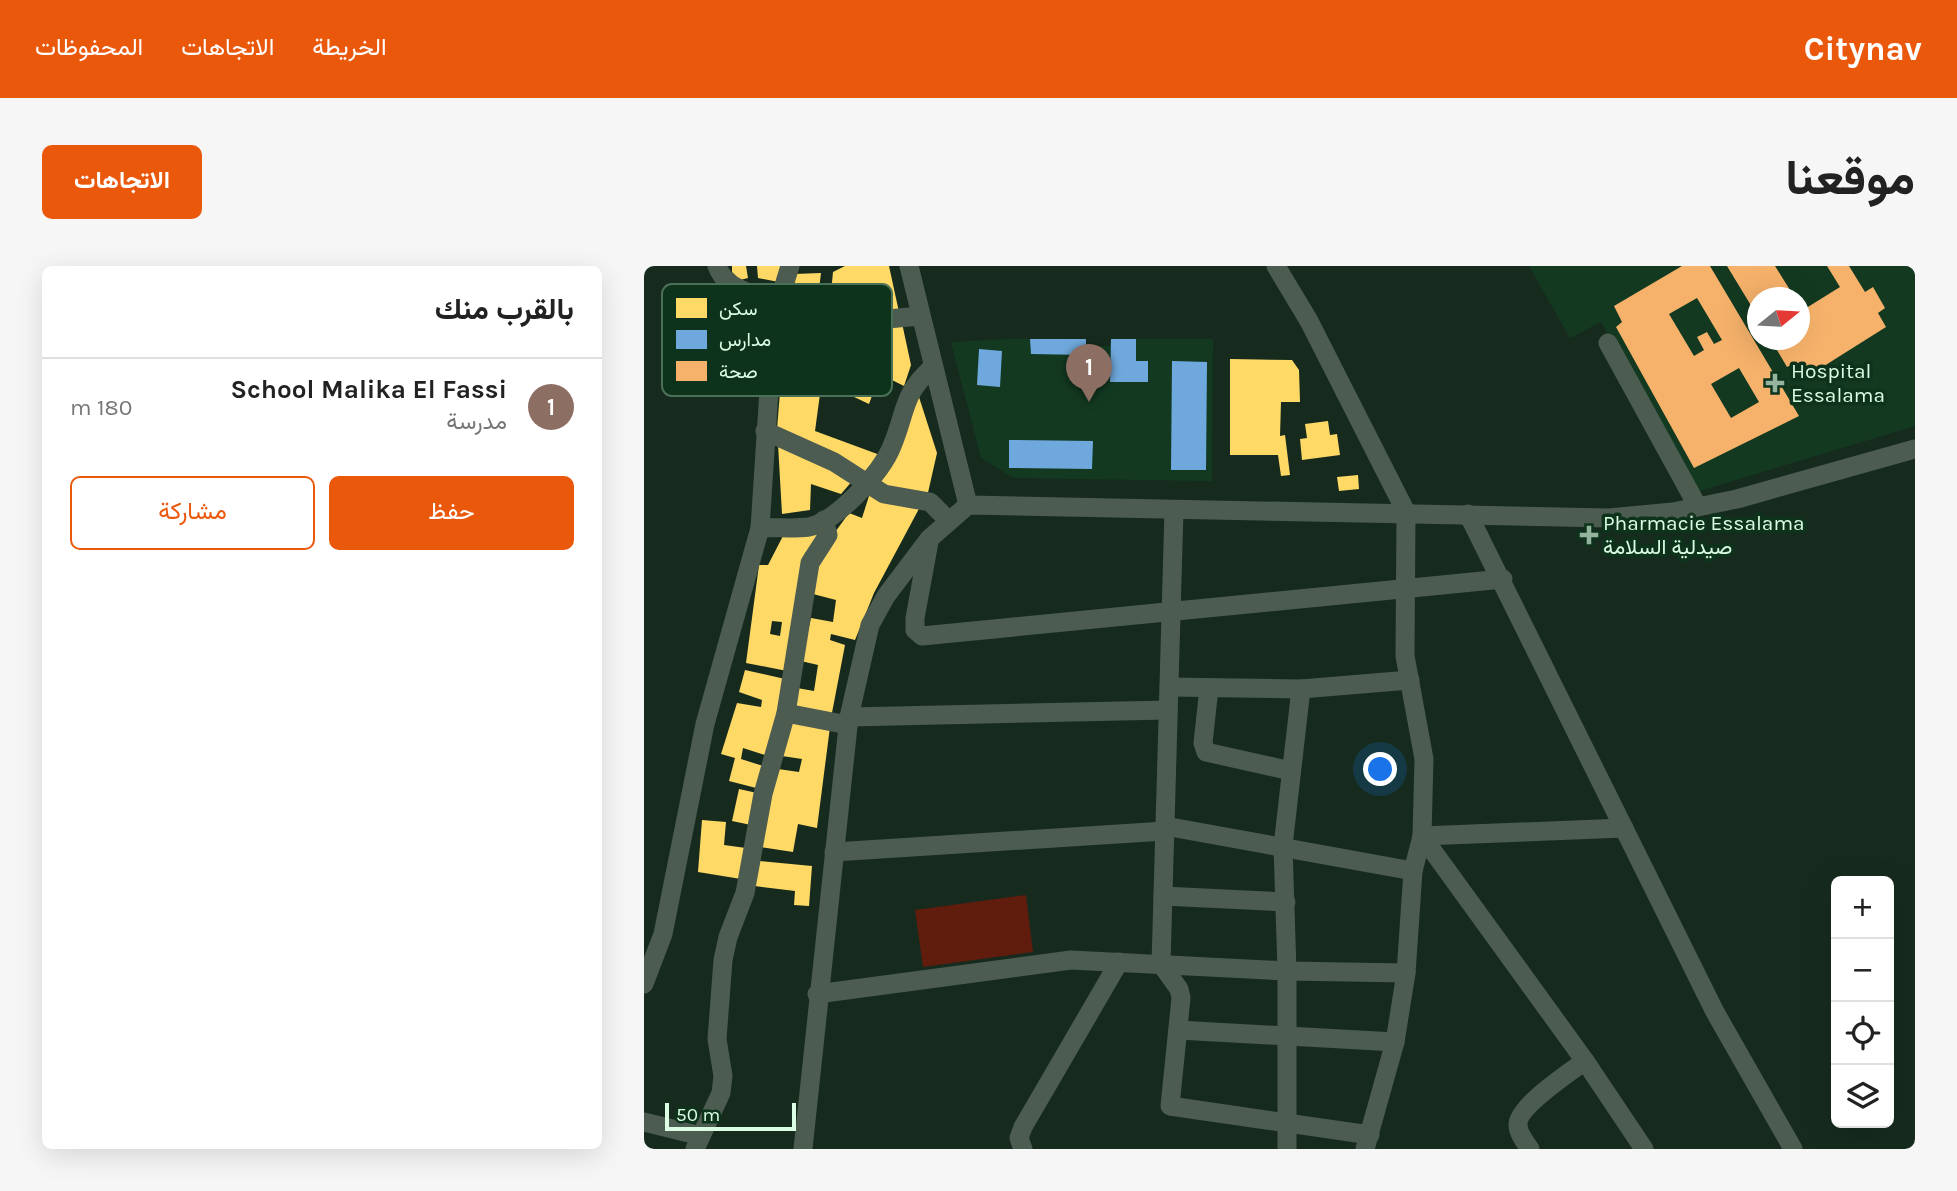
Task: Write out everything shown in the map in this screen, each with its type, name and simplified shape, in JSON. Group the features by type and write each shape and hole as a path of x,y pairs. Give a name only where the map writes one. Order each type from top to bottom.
{"street":[{"path":"717,266 722,278 730,284"},
{"path":"784,284 790,266"},
{"path":"909,266 968,505"},
{"path":"1174,510 1161,964 1179,989 1178,1030 1170,1107 1287,1125 1367,1142 1395,1042 1406,972 1413,872 1422,836 1424,759 1405,656 1408,588 1406,512 1309,321 1276,266"},
{"path":"892,319 921,316"},
{"path":"1608,343 1698,507"},
{"path":"760,528 810,527 824,520 867,483 879,471 892,447 910,390 933,367"},
{"path":"644,984 663,934 705,724 760,528 767,396"},
{"path":"765,431 834,462 884,494 930,502 948,520"},
{"path":"803,1149 817,994 848,721 870,625 886,596 929,539 968,505 1609,518 1698,507 1915,449"},
{"path":"1468,514 1503,579 1715,1012 1793,1149"},
{"path":"644,1122 698,1142 721,1093 723,1076 717,1039 721,978 728,937 745,893 763,794 786,713 810,563 828,535 824,520"},
{"path":"929,539 915,618 915,630 922,636 1503,579"},
{"path":"1169,687 1301,689 1410,680"},
{"path":"1209,688 1203,743 1206,752 1291,771"},
{"path":"1287,1149 1287,971 1283,846 1301,689"},
{"path":"786,713 848,721 1168,710"},
{"path":"834,852 1165,828 1283,846 1413,872"},
{"path":"1422,836 1624,828"},
{"path":"1422,836 1585,1061 1644,1149"},
{"path":"1163,896 1286,902"},
{"path":"817,994 1071,960 1287,971 1406,972"},
{"path":"1021,1148 1019,1138 1023,1126 1119,962"},
{"path":"1178,1030 1395,1042"},
{"path":"1530,1149 1518,1127 1520,1118 1541,1094 1585,1061"}],"shaded area":[{"name":"Hospital Essalama","path":"1529,266 1915,266 1915,426 1696,492 1601,322 1570,338"},
{"path":"1086,339 1086,346 1110,346 1111,339 1213,339 1212,481 1014,478 981,458 951,342"},
{"path":"1026,895 1033,952 923,967 915,910"}],"building: سكن":[{"path":"732,266 746,266 748,278 740,280 732,272"},
{"path":"757,266 784,266 779,282 758,278"},
{"path":"845,266 889,266 899,312 892,312 892,284 832,284 833,272"},
{"path":"821,273 820,284 791,284 794,274"},
{"path":"902,323 911,365 904,386 892,380 892,324"},
{"path":"1230,359 1292,360 1299,370 1300,402 1281,402 1280,436 1285,435 1290,475 1281,476 1278,455 1230,455"},
{"path":"918,394 937,453 927,497 879,485"},
{"path":"780,396 820,396 815,431 880,455 867,474 777,429"},
{"path":"852,396 872,396 869,404"},
{"path":"1328,421 1330,435 1337,434 1340,455 1302,460 1300,439 1307,438 1305,424"},
{"path":"778,444 853,480 841,494 811,484 810,510 782,514"},
{"path":"1358,475 1359,489 1339,491 1337,477"},
{"path":"869,496 921,505 874,593 855,640 831,634 830,640 845,645 831,718 793,710 797,688 814,691 818,665 801,661 811,618 833,622 836,600 813,594 819,565 833,535 849,513 862,518"},
{"path":"817,533 818,540 805,553 787,671 746,663 759,565 768,565 783,536","holes":["772,621 782,622 780,636 770,634"]},
{"path":"745,670 785,679 768,756 743,748 741,759 766,767 760,789 729,781 735,758 721,754 737,703 761,707 762,700 739,692"},
{"path":"792,720 830,727 817,828 798,824 793,852 760,847 778,769 799,772 802,759 782,756"},
{"path":"739,789 757,793 751,825 732,821"},
{"path":"702,820 726,822 724,845 746,848 741,879 698,872"},
{"path":"760,861 812,866 809,906 794,905 795,891 755,886"}],"building: مدارس":[{"path":"1030,339 1086,339 1086,355 1031,354"},
{"path":"1111,339 1136,339 1136,361 1148,361 1148,382 1110,382"},
{"path":"979,349 1002,351 1000,387 977,385"},
{"path":"1172,361 1207,362 1206,470 1171,470"},
{"path":"1009,440 1093,441 1092,469 1009,468"}],"building: صحة":[{"path":"1682,266 1710,266 1747,328 1747,350 1760,350 1799,416 1694,468 1616,327 1622,322 1614,306","holes":["1697,298 1722,340 1714,344 1707,332 1697,337 1704,350 1694,356 1669,314","1739,368 1759,402 1731,418 1711,384"]},
{"path":"1727,266 1775,266 1788,287 1747,287 1747,299"},
{"path":"1827,266 1849,266 1865,292 1873,287 1885,308 1878,313 1886,327 1805,378 1795,363 1787,367 1777,350 1810,350 1810,306 1840,287"}],"place":[{"name":"Hospital Essalama","path":"1775,383"},
{"name":"School Malika El Fassi","path":"1089,402"},
{"name":"Pharmacie Essalama صيدلية السلامة","path":"1589,535"}]}
